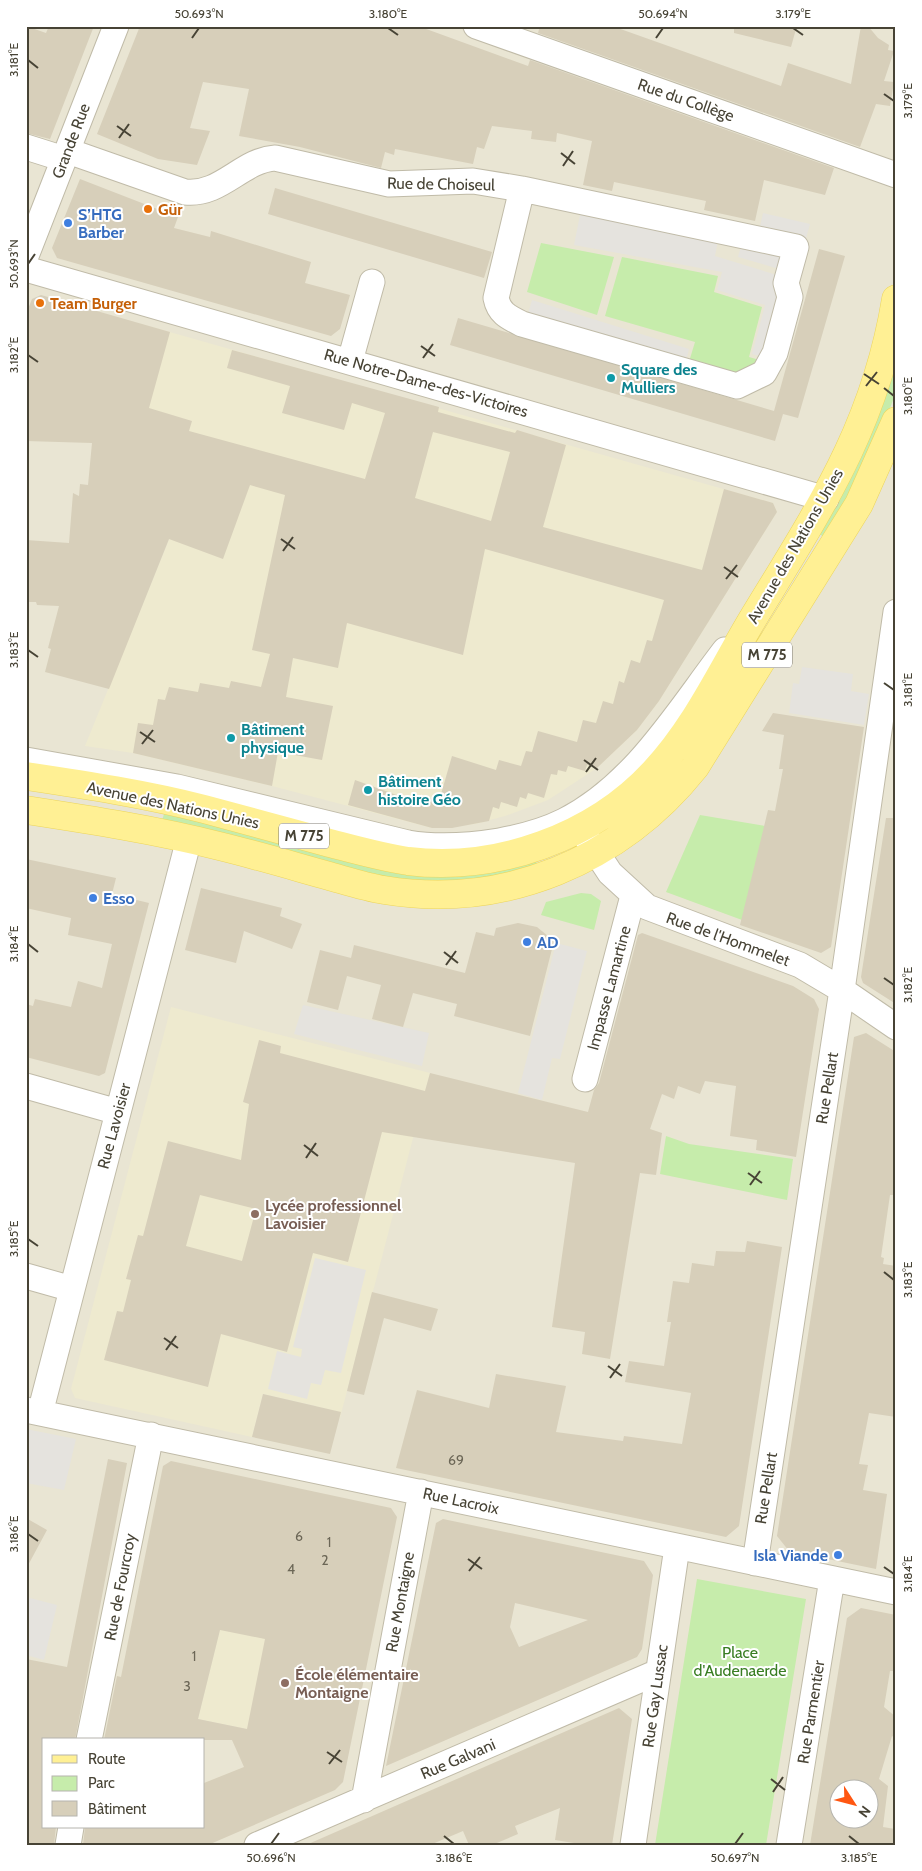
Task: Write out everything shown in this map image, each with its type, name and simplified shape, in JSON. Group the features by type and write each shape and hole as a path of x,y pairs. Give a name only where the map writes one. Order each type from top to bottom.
{"main road":[{"name":"Avenue des Nations Unies","path":"26,776 177,803 356,850 408,861 435,863 484,859 539,845 635,791 667,757 715,687 753,619 826,499 855,440 883,360 896,298"},
{"name":"Avenue des Nations Unies","path":"26,810 189,839 383,890 434,895 485,892 554,874 595,854 635,827 676,791 695,767 859,504 893,437"}],"street":[{"name":"Grande Rue","path":"26,256 116,26"},
{"name":"Rue du Collège","path":"476,26 896,175"},
{"name":"Rue de Choiseul","path":"26,147 66,155 174,190 195,193 204,192 264,159 275,158 389,184 473,181 522,189 796,247 786,283 790,297 775,354 764,373 737,386 522,324 498,309 496,298 497,286 512,234 522,189"},
{"name":"Rue Notre-Dame-des-Victoires","path":"26,268 826,499"},
{"path":"350,361 372,282"},
{"name":"Rue Pellart","path":"755,1563 842,990 896,612"},
{"path":"26,760 177,787 385,838 434,847 461,846 511,839 571,826"},
{"name":"Rue de l'Hommelet","path":"571,826 610,873 632,896 647,907 661,914 800,965 842,990 896,1027"},
{"name":"Rue Lavoisier","path":"33,1412 72,1289 189,839"},
{"name":"Impasse Lamartine","path":"585,1079 632,896"},
{"path":"26,1086 118,1112"},
{"path":"26,1276 72,1289"},
{"name":"Rue Lacroix","path":"33,1412 151,1435 896,1592"},
{"name":"Rue de Fourcroy","path":"89,1738 151,1435"},
{"name":"Rue Montaigne","path":"364,1800 421,1492"},
{"name":"Rue Gay Lussac","path":"633,1845 677,1547"},
{"name":"Rue Parmentier","path":"789,1845 832,1579"},
{"name":"Rue Galvani","path":"257,1845 658,1672"},
{"path":"68,1845 72,1828"}],"shaded area":[{"path":"26,26 896,26 896,1845 26,1845"},
{"path":"763,213 810,224 796,274 738,257 746,229 759,231"},
{"path":"580,215 718,241 715,256 800,282 779,361 752,354 765,305 717,290 722,272 574,245"},
{"path":"532,300 689,349 685,365 527,317"},
{"path":"145,325 773,503 777,512 659,701 637,730 597,768 548,800 505,816 475,824 432,828 272,786 133,753 85,746 197,471 125,394"},
{"path":"802,667 853,674 851,691 869,694 864,725 789,713 793,683 799,684"},
{"path":"556,943 587,951 560,1059 552,1058 542,1100 518,1093"},
{"path":"303,1005 429,1033 422,1066 294,1034"},
{"name":"Lycée professionnel Lavoisier","path":"171,1007 430,1073 340,1418 315,1412 316,1406 263,1394 252,1437 75,1398 71,1389"},
{"path":"315,1258 366,1270 341,1373 325,1370 321,1385 311,1383 307,1399 268,1389 277,1351 301,1357 302,1349 293,1347"},
{"path":"26,1429 76,1439 64,1490 26,1483"},
{"path":"26,1597 57,1605 44,1660 26,1655"},
{"name":"École élémentaire Montaigne","path":"223,1617 370,1647 349,1750 198,1719"}],"green space":[{"path":"541,243 614,257 597,315 527,292"},
{"path":"622,257 718,276 714,292 762,307 749,357 763,361 741,377 688,365 695,342 605,316"},
{"path":"896,348 896,392 880,435 828,539 817,533"},
{"path":"164,814 200,822 535,859 538,866 485,880 395,881 161,824"},
{"path":"700,815 765,826 742,920 666,892"},
{"path":"581,893 591,894 601,901 594,930 541,915 546,902"},
{"path":"666,1136 689,1144 793,1159 787,1200 660,1174"},
{"name":"Place d'Audenaerde","path":"697,1579 806,1599 766,1845 655,1845"}],"building":[{"path":"26,26 46,33 49,26 94,26 50,139 26,133"},
{"path":"140,26 418,26 528,66 530,60 834,168 825,195 764,180 755,221 704,210 706,201 614,182 612,191 583,185 592,141 557,133 556,142 531,139 532,131 492,126 484,149 477,147 473,164 395,149 394,155 385,152 381,168 300,147 239,136 249,89 203,82 190,128 210,131 197,165 158,159 97,134"},
{"path":"540,26 612,26 781,86 788,63 851,84 861,26 868,26 878,38 889,45 888,50 894,51 884,81 894,82 890,106 876,104 860,147 538,33"},
{"path":"734,26 785,26 796,29 791,47 734,33"},
{"path":"80,179 178,217 174,228 210,237 211,231 311,262 305,283 350,295 340,329 331,336 57,258 52,248"},
{"path":"275,188 492,252 484,278 268,214"},
{"name":"Square des Mulliers","path":"819,249 845,256 798,418 783,414 775,441 450,345 458,318 774,411"},
{"path":"41,295 170,332 149,408 192,421 189,431 365,479 385,413 352,403 344,430 282,413 290,386 227,368 232,350 439,407 438,412 515,433 517,430 566,445 543,527 702,570 724,489 773,503 777,512 659,701 637,730 597,768 587,765 585,771 568,766 566,772 558,770 557,775 551,774 544,798 528,793 526,799 520,797 517,807 501,802 499,809 493,807 489,821 452,828 432,828 348,805 355,780 427,806 430,798 439,801 452,756 496,770 499,760 521,766 526,751 532,752 538,731 577,742 583,720 596,723 603,701 613,704 619,681 624,683 631,660 640,663 647,640 652,641 664,600 485,549 463,655 347,623 338,668 293,658 286,697 333,706 322,760 278,752 272,786 133,753 138,723 153,725 158,699 165,700 169,687 198,692 200,683 229,688 231,681 261,687 270,654 252,650 285,495 250,485 223,559 169,539 109,689 45,672 51,649 48,648 59,606 37,605 36,602 26,602 26,540 69,543 73,493 79,496 80,484 88,485 92,443 26,441 26,314 32,299","holes":["433,432 510,452 491,521 415,498"]},
{"path":"773,713 864,727 831,947 821,953 740,925 768,810 775,811 783,769 779,769 784,735 762,731"},
{"path":"886,818 896,818 896,1004 863,983 861,977"},
{"path":"26,859 116,878 112,894 149,903 105,1073 99,1076 26,1057 26,1004 33,1006 35,999 71,1007 78,981 102,988 112,944 68,935 71,918 26,908"},
{"path":"201,888 282,908 280,916 302,924 292,949 244,931 236,963 185,950"},
{"path":"518,923 537,927 554,941 530,1036 454,1016 457,1004 413,993 403,1027 372,1019 381,985 347,976 338,1010 307,1002 320,950 351,958 354,945 465,973 476,932 494,936 496,928"},
{"path":"642,933 793,986 814,999 819,1009 796,1157 756,1150 757,1140 730,1136 736,1086 705,1081 700,1094 678,1086 674,1099 662,1094 650,1129 662,1133 656,1175 640,1173 610,1359 582,1354 585,1332 552,1327 575,1163 382,1132 348,1262 313,1253 287,1352 221,1334 208,1387 104,1360 117,1311 123,1312 131,1280 126,1279 138,1235 143,1236 168,1141 241,1160 249,1104 243,1102 259,1040 281,1046 280,1053 425,1091 430,1073 588,1112 594,1090 599,1083 638,935","holes":["200,1195 256,1209 242,1261 186,1246"]},
{"path":"866,1033 896,1052 896,1195 890,1195 881,1257 884,1258 883,1264 896,1266 896,1417 869,1413 859,1464 868,1465 863,1490 887,1494 876,1569 789,1551 777,1536 854,1037"},
{"path":"747,1241 782,1247 739,1526 726,1537 396,1468 417,1390 489,1408 496,1374 566,1386 556,1432 623,1441 624,1436 682,1444 691,1393 625,1382 629,1361 664,1366 671,1322 667,1322 673,1281 689,1283 692,1263 714,1266 716,1251 745,1252"},
{"path":"372,1292 438,1309 431,1331 384,1318 364,1395 347,1391"},
{"path":"263,1394 341,1412 330,1454 252,1437"},
{"path":"108,1459 127,1463 75,1738 42,1738 42,1828 56,1828 54,1845 26,1845 26,1659 67,1667"},
{"path":"171,1461 391,1508 397,1517 343,1782 335,1790 208,1845 83,1845 85,1828 205,1828 205,1783 244,1767 232,1740 205,1740 205,1738 104,1738 117,1676 121,1677 163,1466","holes":["220,1630 265,1639 247,1729 198,1719"]},
{"path":"26,1518 47,1530 26,1569"},
{"path":"443,1519 644,1561 653,1575 642,1649 637,1657 386,1766 436,1523","holes":["515,1603 588,1620 519,1647 510,1627"]},
{"path":"861,1608 896,1615 896,1671 890,1671 884,1707 896,1717 896,1739 892,1736 879,1778 830,1778 830,1828 880,1828 880,1780 888,1786 883,1827 895,1829 893,1845 810,1845 847,1618"},
{"path":"619,1708 632,1719 612,1845 573,1845 574,1843 555,1840 560,1808 515,1826 518,1834 492,1845 469,1845 463,1831 430,1845 306,1845"}],"place":[{"name":"Gür","path":"148,209"},
{"name":"S’HTG Barber","path":"68,223"},
{"name":"Team Burger","path":"40,303"},
{"name":"Square des Mulliers","path":"611,378"},
{"name":"Bâtiment physique","path":"231,738"},
{"name":"Bâtiment histoire Géo","path":"368,790"},
{"name":"Esso","path":"93,898"},
{"name":"AD","path":"527,942"},
{"name":"Lycée professionnel Lavoisier","path":"255,1214"},
{"name":"Isla Viande","path":"838,1555"},
{"name":"École élémentaire Montaigne","path":"285,1683"}]}
